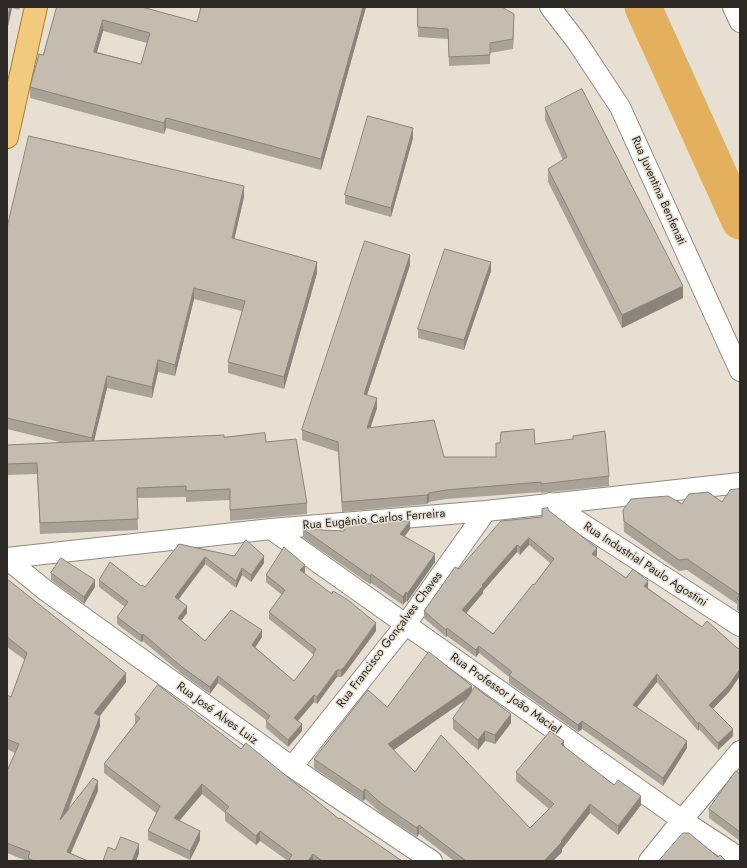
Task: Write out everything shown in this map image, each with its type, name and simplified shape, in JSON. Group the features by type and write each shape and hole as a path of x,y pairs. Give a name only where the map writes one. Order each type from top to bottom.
{"main road":[{"path":"7,137 36,7"}],"street":[{"path":"539,7 555,13"},
{"path":"733,7 740,22"},
{"name":"Rua Juventina Benfenati","path":"555,13 620,107 740,372"},
{"name":"Rua Eugênio Carlos Ferreira","path":"7,559 271,529 486,511 740,483"},
{"name":"Rua Industrial Paulo Agostini","path":"550,504 740,626"},
{"name":"Rua Francisco Gonçalves Chaves","path":"292,767 406,624 486,511"},
{"name":"Rua Professor João Maciel","path":"271,529 682,820 740,858"},
{"name":"Rua José Alves Luiz","path":"7,559 45,590 292,767 432,861"},
{"path":"649,861 740,751"}],"building":[{"path":"7,7 10,7 7,21"},
{"path":"57,7 142,7 197,22 201,7 363,7 321,159 166,118 164,123 30,87 39,54 43,55","holes":["103,20 150,33 141,64 94,52"]},
{"path":"418,7 502,7 514,14 513,39 490,43 490,55 449,57 448,29 418,27"},
{"path":"582,89 683,286 622,315 548,169 567,157 545,108"},
{"path":"368,116 413,128 391,208 345,195"},
{"path":"29,136 244,186 232,238 317,262 284,377 228,362 245,301 194,288 175,365 158,360 152,387 107,376 92,438 7,418 7,228"},
{"path":"365,241 410,255 364,394 377,398 367,428 434,420 444,457 496,457 496,443 500,443 501,432 534,429 535,444 573,439 573,436 605,431 609,476 541,484 541,482 446,490 429,493 427,495 342,502 338,442 302,430"},
{"path":"445,249 491,262 464,340 418,329"},
{"path":"265,433 266,442 296,439 307,503 230,510 230,489 186,491 186,486 137,488 138,519 40,523 37,463 7,464 7,445 224,435 224,437"},
{"path":"740,489 740,595 687,559 679,560 624,521 623,510 631,499 668,496 682,504 689,494 708,492 722,502 730,490"},
{"path":"548,508 548,510 597,548 592,554 626,578 633,569 648,581 644,586 702,627 707,621 740,649 740,669 729,685 709,705 733,729 718,743 699,722 698,724 657,674 633,705 687,741 663,778 582,721 578,725 509,675 512,672 479,646 476,650 447,628 446,630 424,611 455,567 459,569 501,521 542,517 542,509","holes":["529,538 554,559 493,634 462,610 517,545 520,547"]},
{"path":"410,521 400,534 435,554 407,594 406,592 403,597 303,529 344,531 344,526"},
{"path":"246,540 264,556 251,575 242,568 236,581 205,557 175,597 187,606 178,618 205,641 231,610 262,630 252,645 294,681 314,655 313,654 316,649 269,612 285,590 266,575 284,547 305,565 300,570 332,594 333,591 348,600 376,623 345,666 341,670 337,670 317,697 314,695 294,718 302,724 288,740 266,721 270,716 218,676 210,687 182,667 143,634 141,635 117,617 128,602 99,580 110,562 141,586 142,585 145,587 179,544 234,556"},
{"path":"61,558 95,580 84,597 51,573"},
{"path":"7,579 126,673 94,713 100,716 60,820 93,778 98,781 67,852 88,861 34,861 28,858 30,852 7,843 7,771 19,744 7,739 7,695 11,697 27,653 7,637"},
{"path":"429,652 472,686 388,744 415,772 441,735 530,828 554,804 516,772 550,731 564,741 561,744 614,785 618,780 641,796 618,826 590,804 561,841 562,842 544,861 466,861 419,825 417,828 382,804 365,789 363,792 314,759 368,690 387,707"},
{"path":"158,685 241,749 246,743 339,819 340,818 402,861 322,861 313,854 308,861 289,860 292,855 260,831 256,836 225,811 229,807 202,784 174,818 200,831 190,851 148,831 160,806 104,764 140,718 135,715"},
{"path":"475,687 511,714 495,735 485,731 478,740 453,719"},
{"path":"736,771 740,774 740,832 709,809"},
{"path":"683,833 689,833 718,857 720,855 726,861 659,861"},
{"path":"121,837 139,844 132,861 103,861 108,847 115,850"}],"waterway":[{"path":"643,7 740,221"}]}
